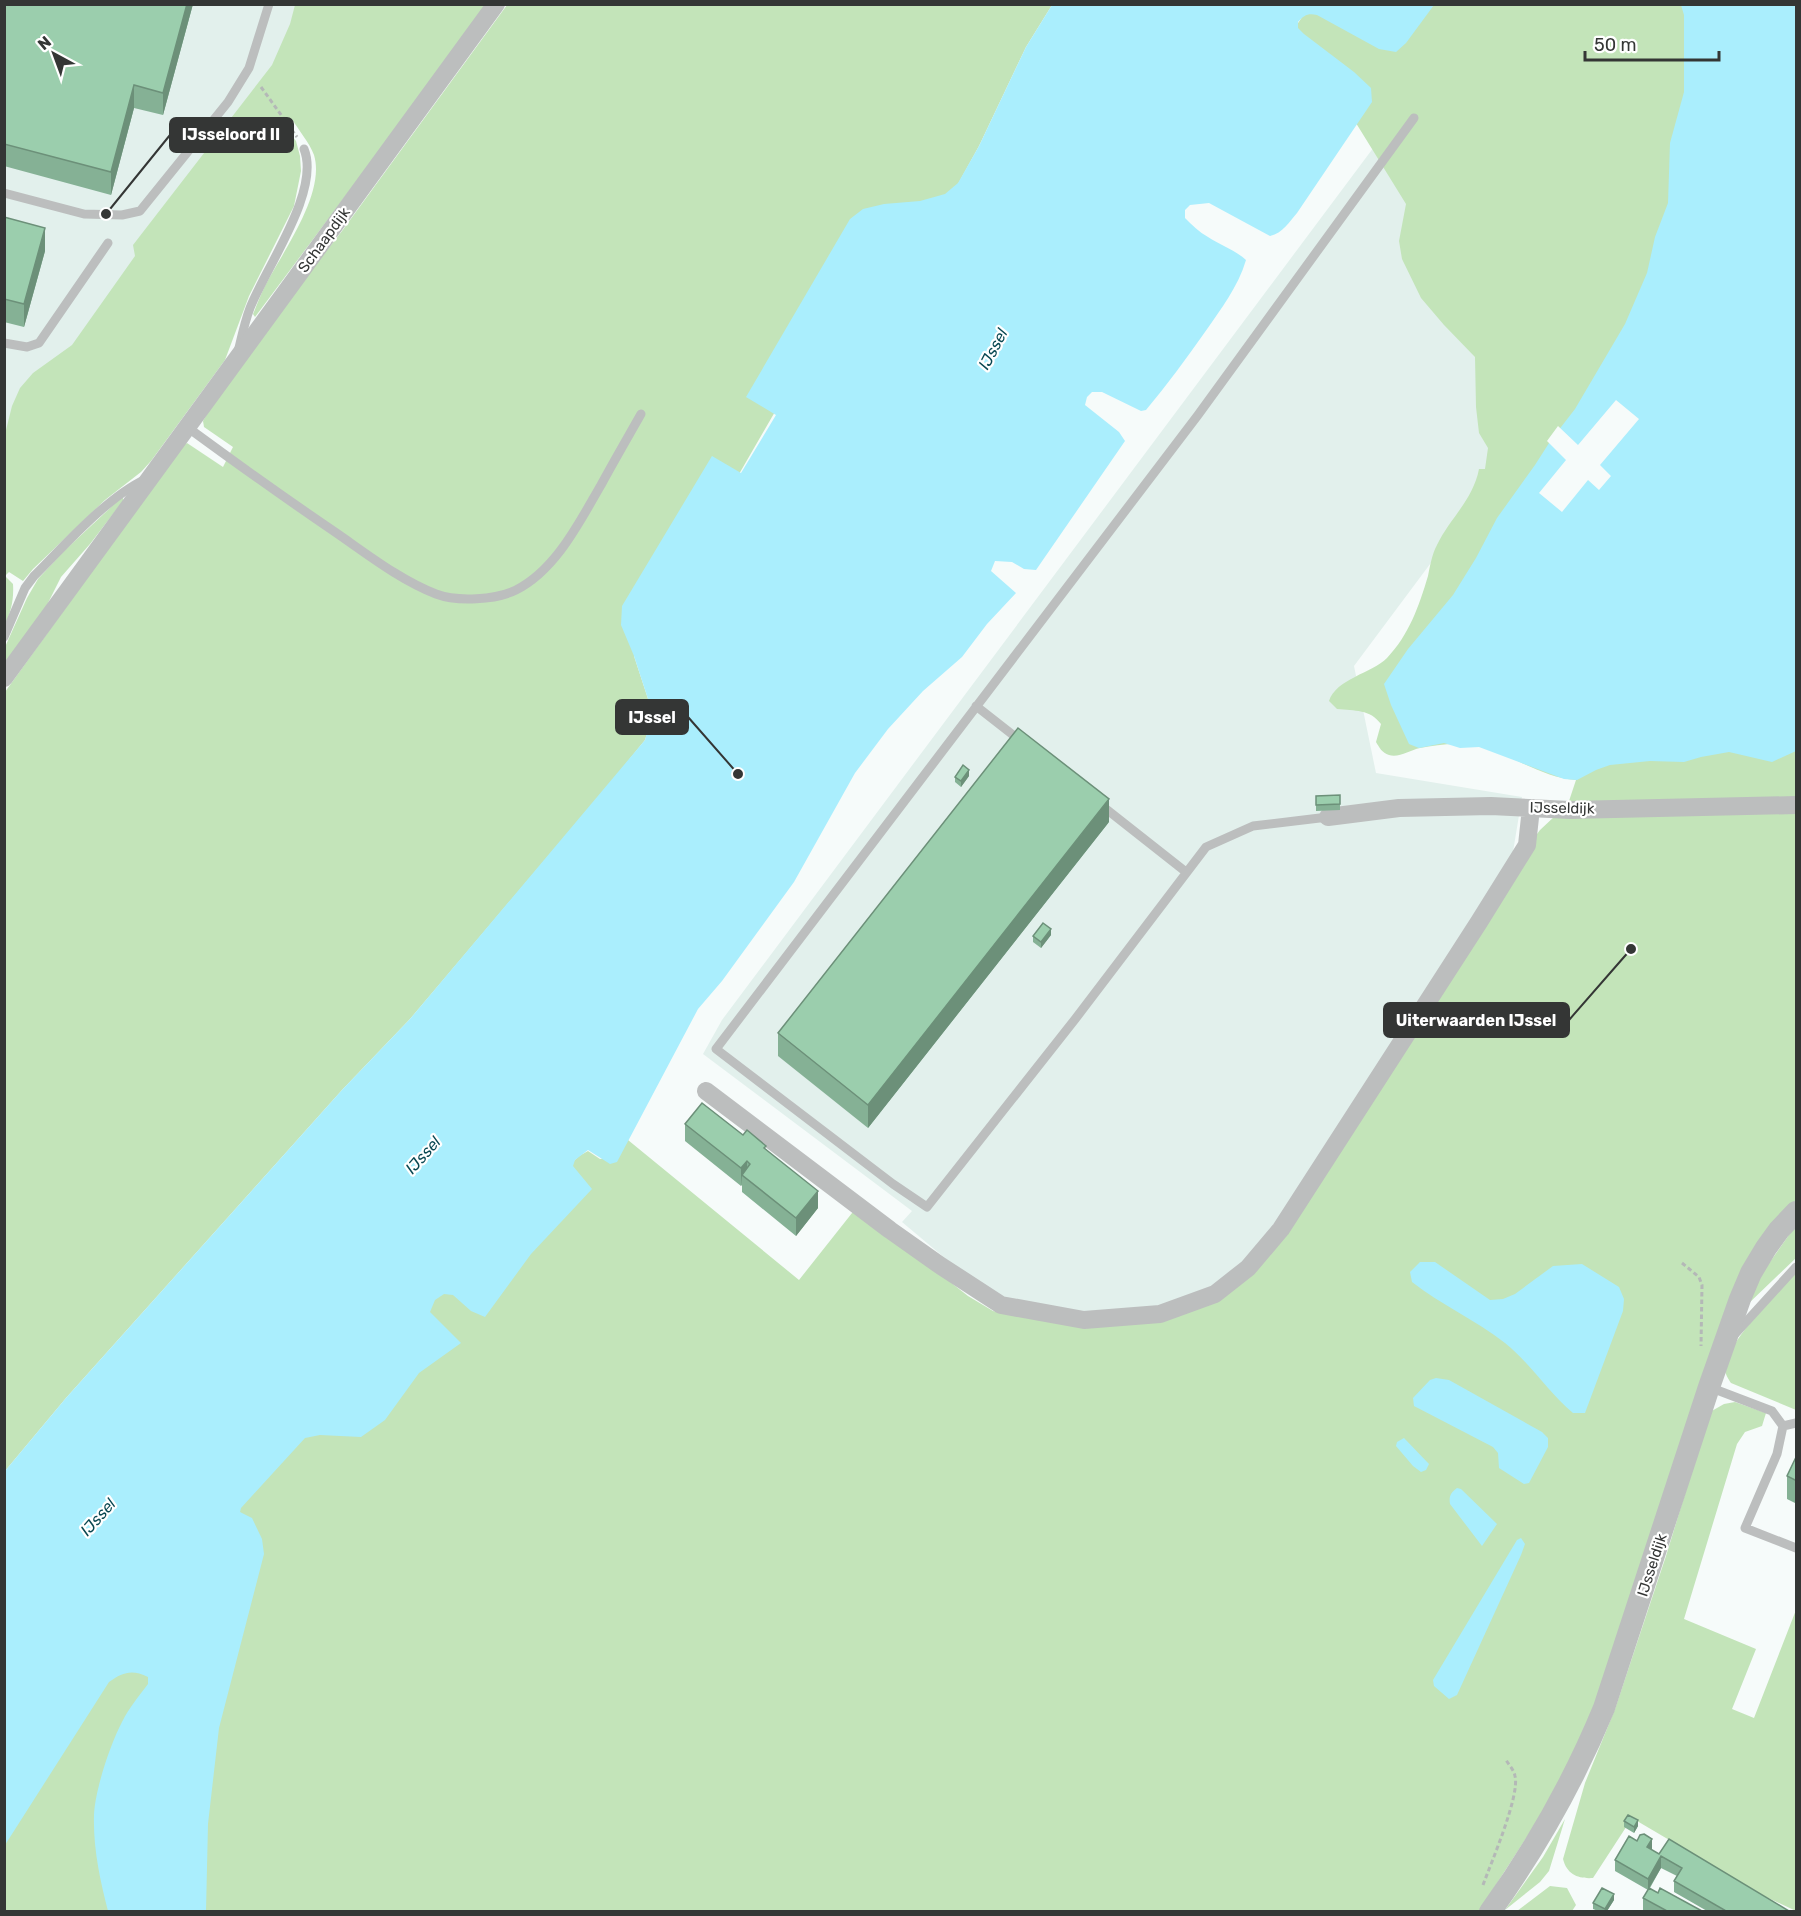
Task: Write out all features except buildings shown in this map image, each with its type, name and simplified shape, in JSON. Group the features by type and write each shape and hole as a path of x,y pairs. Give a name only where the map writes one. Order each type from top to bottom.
{"street":[{"name":"Schaapdijk","path":"4,678 496,4"},
{"name":"IJsseldijk","path":"1328,817 1399,808 1491,806 1570,810 1797,805"},
{"path":"706,1091 890,1230 1001,1305 1084,1320 1160,1314 1215,1294 1248,1268 1281,1229 1527,845 1531,808"},
{"name":"IJsseldijk","path":"1490,1911 1548,1824 1589,1746 1604,1708 1709,1387 1751,1273 1779,1230 1797,1212"}],"lane":[{"path":"4,193 84,214 122,215 140,211 228,102 249,68 269,4"},
{"path":"1328,817 1253,825 1206,847 1076,1018 927,1207 893,1184 716,1049 1198,415 1414,118"},
{"path":"235,362 250,308 298,209 306,184 308,158 304,149"},
{"path":"4,343 27,347 39,343 108,243"},
{"path":"187,427 374,559 437,594 462,599 489,598 516,590 536,576 555,558 580,520 641,414"},
{"name":"Schaapdijk","path":"4,637 25,588 34,576 107,504 132,485 151,476"},
{"path":"976,706 1031,749"},
{"path":"1095,800 1186,872"},
{"path":"1724,1345 1797,1267"},
{"path":"1709,1387 1772,1411 1783,1426 1778,1454 1745,1528 1797,1548"},
{"path":"1783,1426 1797,1423"}],"path":[{"path":"261,87 288,122 304,149"},
{"path":"1683,1263 1700,1277 1702,1285 1701,1351"},
{"path":"1481,1890 1516,1788 1515,1777 1506,1760"}],"shaded area":[{"path":"5,5 354,5 5,490"},
{"path":"1477,9 1580,363 1354,666 1376,773 1522,797 1512,858 1262,1247 1229,1278 1168,1309 1083,1314 1003,1299 946,1259 902,1222 912,1211 703,1054 722,1020"}],"green space":[{"path":"1311,4 1796,5 1796,1200 1775,1222 1597,1703 1567,1775 1479,1911 5,1911 5,1813 191,1575 246,1500 435,1295 579,1156 588,1151 600,1159 607,1158 628,1140 799,1280 856,1208 968,1296 993,1311 1027,1318 1144,1321 1243,1279 1531,842 1555,816 1564,816 1576,780 1561,778 1477,746 1451,744 1389,755 1376,742 1381,724 1377,719 1367,713 1337,709 1329,701 1339,687 1387,658 1401,640 1417,609 1435,549 1467,500 1479,469 1485,469 1488,448 1479,433 1475,357 1421,298 1402,259 1399,241 1406,204 1296,26"},
{"path":"295,5 488,5 255,317 253,314 263,291 300,223 314,187 316,171 312,150 292,119 285,127 296,141 300,156 301,171 294,206 249,296 225,360 141,472 105,500 23,581 9,572 5,576 5,434 12,406 20,388 33,373 72,345 135,256 133,245 272,65 290,24"},
{"path":"507,5 1052,5 1026,47 979,146 958,184 776,410 634,656 649,702 651,721 645,740 410,1019 342,1090 66,1398 5,1471 5,692 181,447 187,443 223,467 233,447 204,427 203,421 232,371 342,231"},
{"path":"123,496 123,501 61,577 46,607 5,664 5,647 38,579 63,552"},
{"path":"5,576 13,584 13,590 12,605 5,626"},
{"path":"1796,1225 1796,1258 1748,1304 1758,1279"},
{"path":"1796,1273 1796,1410 1731,1383 1726,1375 1725,1366 1728,1356 1744,1331"},
{"path":"1735,1402 1766,1413 1762,1426 1745,1432 1737,1444 1684,1619 1756,1649 1732,1709 1754,1718 1796,1610 1796,1911 1766,1897 1632,1818 1593,1878 1574,1875 1567,1869 1563,1859 1585,1783 1615,1709 1666,1556 1710,1412 1724,1404"},
{"path":"1565,1819 1549,1871 1540,1882 1505,1910 1543,1857"},
{"path":"1550,1886 1567,1888 1576,1905 1572,1911 1517,1911"}],"water":[{"path":"1052,5 1434,5 1406,43 1396,52 1379,49 1317,15 1306,15 1298,22 1298,28 1304,34 1371,88 1372,102 1297,213 1282,230 1270,236 1209,203 1190,205 1185,210 1185,218 1199,231 1246,260 1228,298 1184,362 1146,410 1141,411 1102,392 1092,392 1087,397 1085,405 1119,432 1125,441 1036,570 1024,569 1012,562 995,561 991,571 1016,593 987,624 962,657 923,691 888,729 855,773 794,882 722,981 698,1009 617,1162 610,1164 588,1150 575,1160 573,1166 592,1189 531,1254 485,1317 471,1311 453,1295 444,1294 435,1300 430,1312 461,1343 419,1373 385,1420 361,1437 320,1435 305,1438 241,1508 240,1512 252,1518 262,1539 264,1554 219,1728 208,1824 206,1911 108,1911 96,1852 95,1805 100,1781 113,1743 122,1722 148,1684 148,1677 128,1673 109,1682 5,1845 5,1471 66,1398 342,1090 410,1019 645,740 650,721 649,702 621,625 622,606 712,456 741,473 776,415 746,397 850,219 863,209 884,204 920,201 945,194 958,183 979,146 1026,47"},
{"path":"1681,5 1796,5 1796,751 1772,762 1729,752 1684,762 1650,761 1610,765 1577,780 1564,779 1479,747 1460,748 1444,743 1419,748 1409,744 1384,684 1408,649 1453,595 1497,518 1575,409 1625,324 1647,273 1655,237 1668,203 1670,143 1684,92 1684,15"},
{"path":"1420,1262 1435,1262 1490,1300 1503,1299 1515,1294 1553,1266 1582,1264 1619,1287 1624,1299 1623,1311 1585,1413 1573,1413 1505,1343 1412,1282 1410,1272"},
{"path":"1436,1378 1449,1380 1542,1432 1548,1438 1548,1447 1529,1483 1524,1484 1499,1468 1498,1453 1493,1447 1414,1406 1413,1398 1430,1380"},
{"path":"1404,1438 1429,1464 1426,1470 1421,1472 1413,1466 1396,1446 1397,1442"},
{"path":"1457,1488 1461,1489 1497,1524 1482,1546 1450,1504 1450,1495"},
{"path":"1521,1538 1525,1544 1521,1555 1457,1695 1449,1699 1434,1686 1433,1680 1517,1540"}],"pier":[{"path":"1616,400 1639,419 1600,465 1611,476 1599,490 1588,480 1562,512 1539,493 1566,460 1547,441 1558,426 1578,445"}],"place":[{"name":"IJsseloord II","path":"106,214"},
{"name":"IJssel","path":"738,774"},
{"name":"Uiterwaarden IJssel","path":"1631,949"}]}
